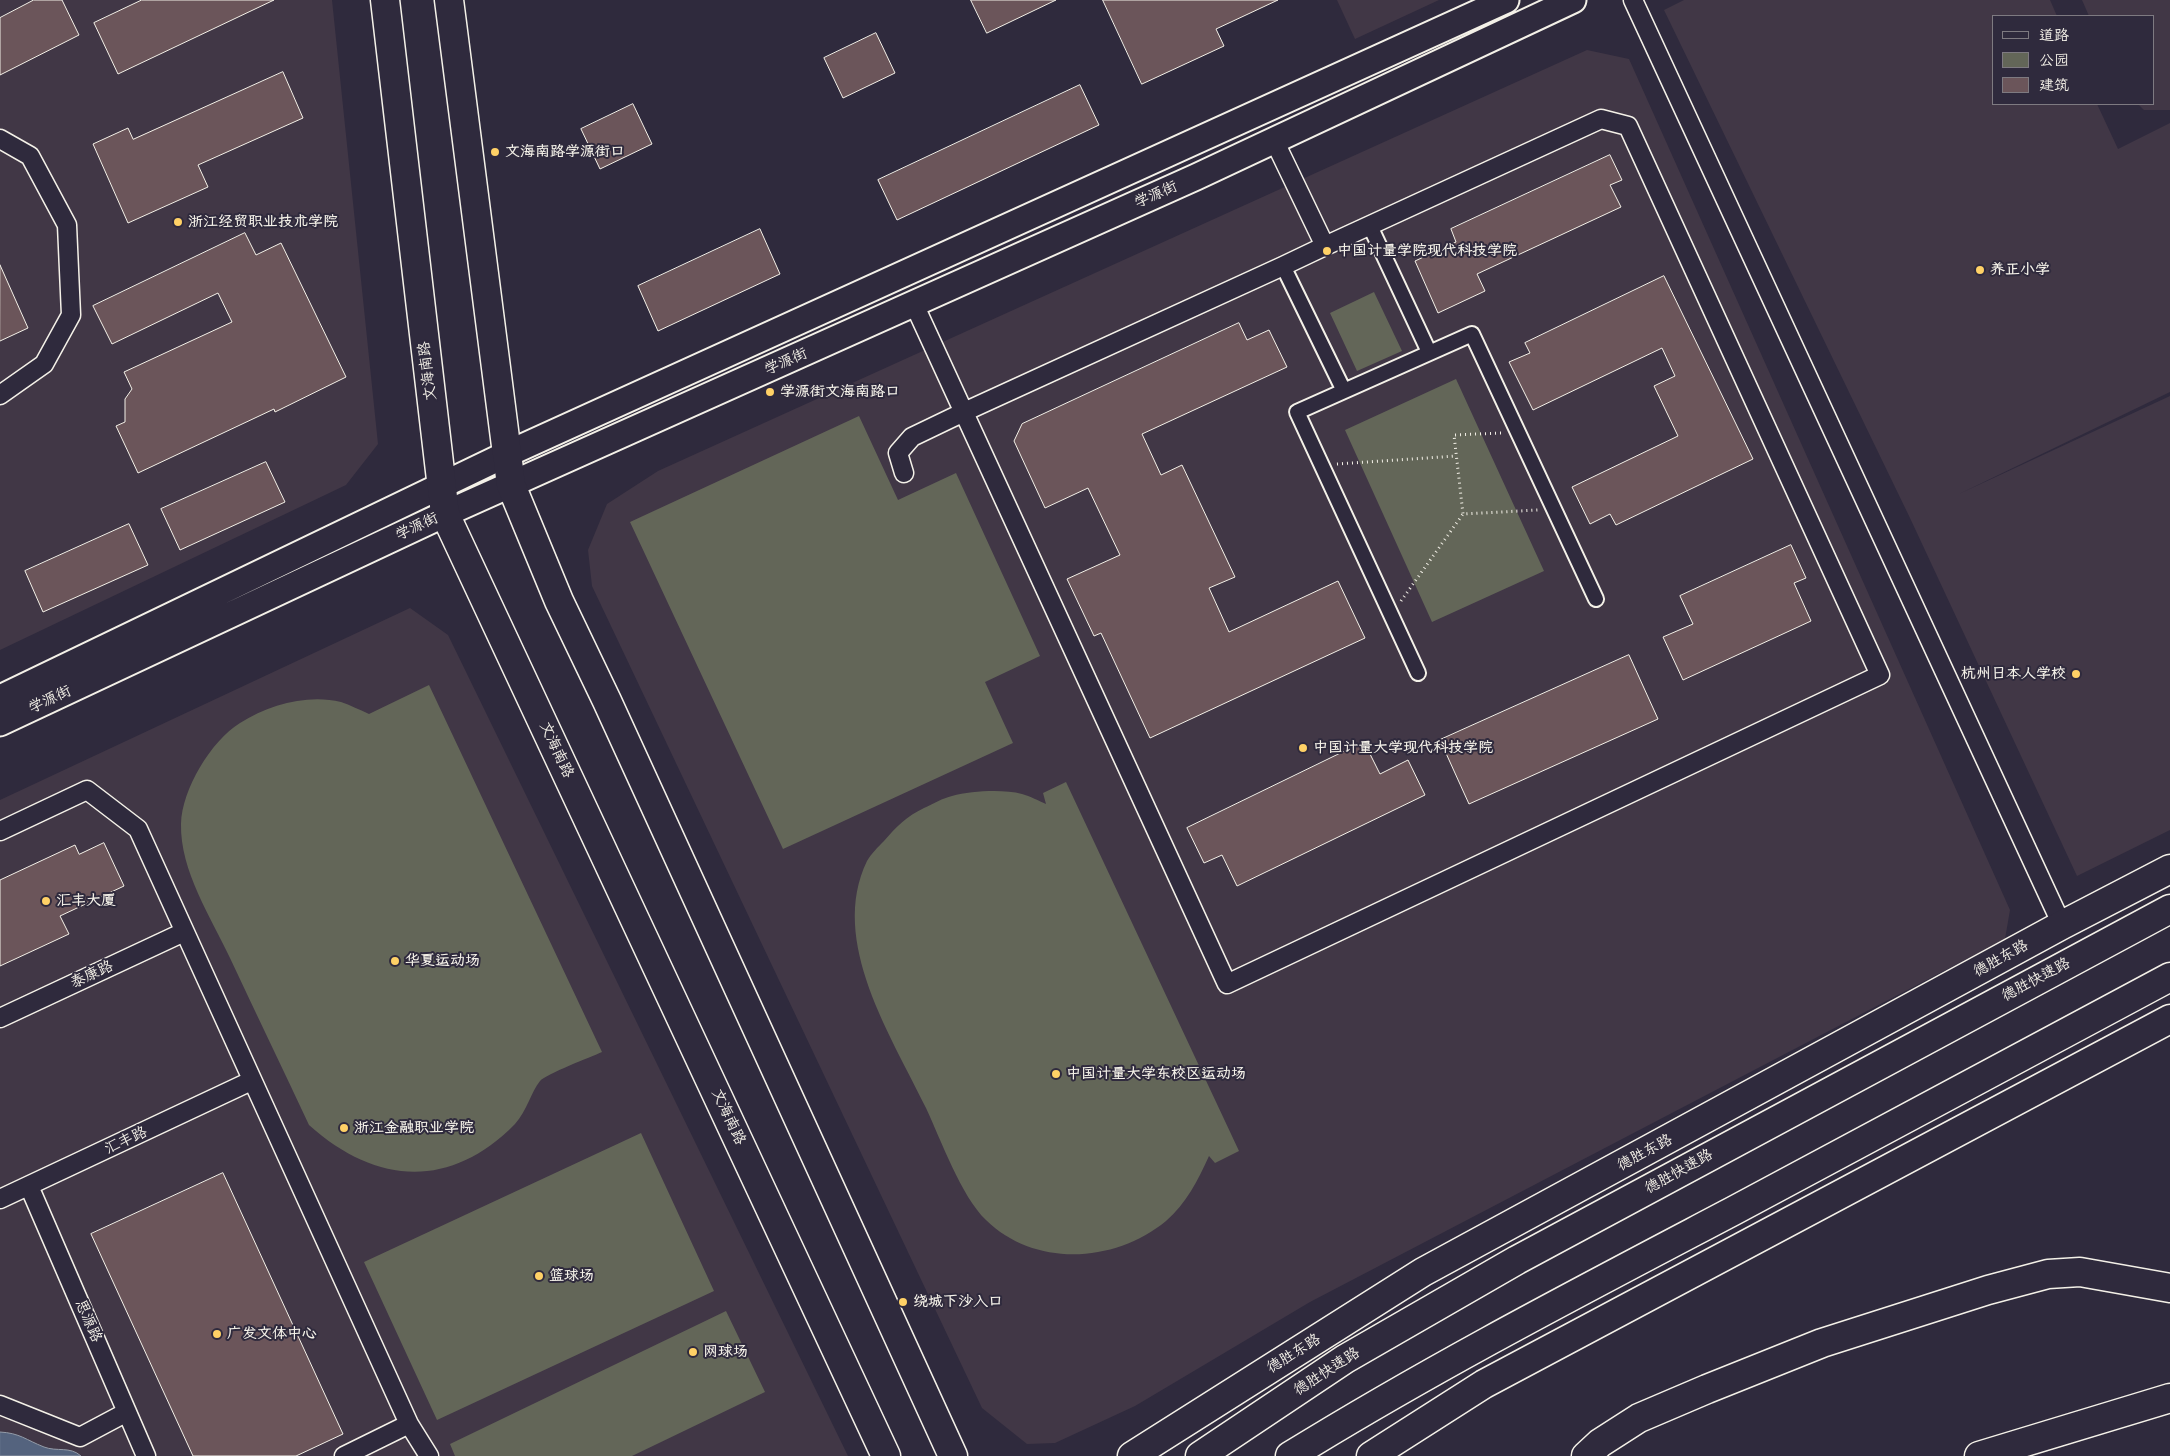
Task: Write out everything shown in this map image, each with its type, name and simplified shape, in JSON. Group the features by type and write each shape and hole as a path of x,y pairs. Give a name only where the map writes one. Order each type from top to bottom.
{"main road":[{"name":"文海南路","path":"385,0 445,514 886,1456"},
{"path":"449,0 511,485 559,602 608,701 954,1456"},
{"path":"0,698 507,454 1506,0"},
{"name":"学源街","path":"0,723 445,514 1274,140 1573,0"},
{"name":"德胜东路","path":"1132,1456 1423,1272 2062,925 2170,869"},
{"name":"德胜快速路","path":"1200,1456 1345,1359 1517,1260 1908,1048 2170,909"},
{"path":"1290,1456 1364,1410 1527,1320 1941,1101 2170,977"},
{"path":"1371,1456 1484,1384 2170,1019"},
{"path":"1586,1456 1600,1443 1639,1418 1716,1386 1822,1343 1988,1290 2048,1274 2080,1272 2170,1288"},
{"path":"1980,1456 2170,1398"}],"street":[{"path":"1633,0 2062,925"},
{"path":"904,473 898,453 912,437 964,412 1601,119 1628,126 1880,675 1227,984 964,412 914,304"},
{"path":"0,139 30,156 67,224 71,315 44,364 0,395"},
{"path":"1274,140 1325,246"},
{"path":"1370,226 1429,352"},
{"path":"1284,266 1344,391"},
{"path":"1418,673 1297,412 1472,334 1596,599"},
{"path":"0,831 87,790 138,829 251,1081 409,1424 429,1456"},
{"name":"泰康路","path":"0,1018 184,932"},
{"name":"汇丰路","path":"0,1199 251,1081"},
{"name":"思源路","path":"29,1186 146,1456"},
{"path":"0,1405 80,1437 127,1412"},
{"path":"344,1456 409,1424"}],"path":[{"path":"1391,614 1463,514 1454,435 1518,432"},
{"path":"1321,465 1456,456"},
{"path":"1463,514 1554,509"}],"shaded area":[{"name":"浙江经贸职业技术学院","path":"0,0 332,0 378,444 346,485 0,650"},
{"path":"1337,0 1439,0 1355,39"},
{"name":"养正小学","path":"1684,0 2050,0 2057,15 1992,15 1992,105 2097,105 2118,149 2170,123 2170,392 1959,494 2170,396 2170,830 2077,876 1910,518 1664,10"},
{"path":"2082,0 2170,0 2170,110 2144,110 2139,105 2155,105 2155,15 2089,15"},
{"name":"中国计量大学现代科技学院","path":"1587,50 1629,59 2010,910 2005,939 1310,1302 1135,1406 1055,1443 1027,1444 982,1408 592,586 588,550 607,504 658,471"},
{"name":"浙江金融职业学院","path":"410,608 448,635 848,1456 0,1456 0,800"}],"green space":[{"path":"1374,292 1402,351 1357,371 1330,313"},
{"path":"1456,379 1544,571 1432,622 1345,430"},
{"path":"859,416 898,500 956,473 1040,656 985,682 1013,743 783,849 630,522"},
{"name":"华夏运动场","path":"429,685 602,1052 559,1070 540,1081 519,1119 490,1145 465,1160 439,1169 413,1172 386,1168 360,1159 334,1145 309,1125 198,893 186,859 182,842 181,824 183,810 192,781 200,767 219,741 240,723 276,706 315,699 341,702 369,714"},
{"name":"中国计量大学东校区运动场","path":"1066,782 1239,1151 1215,1163 1209,1156 1196,1183 1180,1207 1166,1221 1146,1235 1100,1252 1075,1254 1051,1252 1028,1246 1006,1236 986,1220 968,1197 882,1020 869,988 860,956 855,923 857,892 867,861 893,831 912,815 949,797 978,792 1014,792 1046,804 1043,793"},
{"name":"篮球场","path":"641,1133 714,1291 437,1420 364,1262"},
{"name":"网球场","path":"726,1311 765,1392 632,1456 455,1456 450,1444"}],"water":[{"path":"0,1432 18,1435 49,1448 72,1451 81,1456 0,1456"}],"building":[{"path":"34,0 62,0 79,35 0,75 0,18"},
{"path":"142,0 274,0 118,74 94,23"},
{"path":"971,0 1056,0 987,33"},
{"path":"1103,0 1278,0 1216,29 1224,46 1142,84"},
{"path":"876,33 895,73 843,98 824,58"},
{"path":"283,72 303,118 198,165 208,187 128,223 93,144 128,128 133,139"},
{"path":"1080,85 1099,125 897,220 878,180"},
{"path":"633,104 652,144 600,169 581,129"},
{"path":"1610,155 1622,180 1610,185 1621,207 1477,274 1485,291 1438,313 1415,261 1456,242 1451,229"},
{"path":"760,229 780,274 658,331 638,286"},
{"path":"245,233 256,255 281,243 346,377 275,412 274,409 138,473 116,426 125,422 125,399 132,389 124,372 232,322 218,293 112,344 93,306"},
{"path":"0,265 28,328 0,341"},
{"path":"1664,276 1753,459 1616,525 1610,514 1590,524 1572,487 1678,436 1654,386 1675,376 1662,348 1533,410 1509,362 1530,353 1525,343"},
{"path":"1239,323 1247,340 1269,330 1287,367 1142,434 1161,475 1182,465 1235,577 1209,588 1229,632 1338,581 1365,638 1150,738 1101,633 1094,636 1067,579 1120,555 1088,488 1045,508 1014,441 1022,424"},
{"path":"266,462 285,502 180,550 161,509"},
{"path":"129,524 148,565 43,612 25,571"},
{"path":"1791,545 1806,578 1794,583 1811,621 1683,680 1663,637 1693,624 1680,596"},
{"path":"1629,655 1658,719 1469,804 1440,740"},
{"path":"1364,742 1380,774 1408,760 1425,795 1237,886 1222,855 1204,863 1187,828"},
{"name":"汇丰大厦","path":"104,843 124,886 60,916 69,934 0,966 0,880 75,845 79,854"},
{"name":"广发文体中心","path":"223,1173 343,1434 296,1456 193,1456 91,1234"}],"place":[{"name":"文海南路学源街口","path":"495,152"},
{"name":"浙江经贸职业技术学院","path":"178,222"},
{"name":"中国计量学院现代科技学院","path":"1327,251"},
{"name":"养正小学","path":"1980,270"},
{"name":"学源街文海南路口","path":"770,392"},
{"name":"杭州日本人学校","path":"2076,674"},
{"name":"中国计量大学现代科技学院","path":"1303,748"},
{"name":"汇丰大厦","path":"46,901"},
{"name":"华夏运动场","path":"395,961"},
{"name":"中国计量大学东校区运动场","path":"1056,1074"},
{"name":"浙江金融职业学院","path":"344,1128"},
{"name":"篮球场","path":"539,1276"},
{"name":"绕城下沙入口","path":"903,1302"},
{"name":"广发文体中心","path":"217,1334"},
{"name":"网球场","path":"693,1352"}]}
